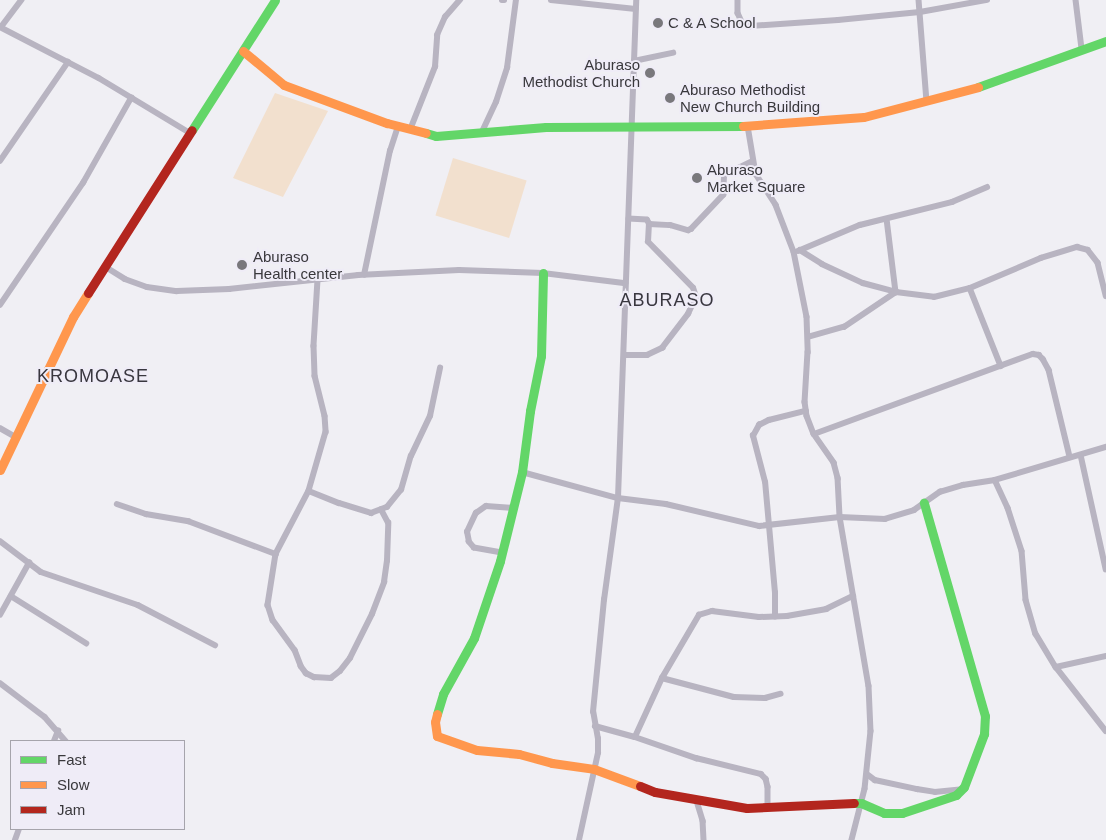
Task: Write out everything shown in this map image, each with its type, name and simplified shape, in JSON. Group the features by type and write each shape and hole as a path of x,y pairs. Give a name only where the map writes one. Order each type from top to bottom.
{"street":[{"path":"21,0 1,27 68,62 190,133"},
{"path":"0,470 73,317 274,0"},
{"path":"410,130 435,67 438,35 445,17 460,0"},
{"path":"482,132 496,102 507,68 515,20 516,0"},
{"path":"551,0 636,10"},
{"path":"579,840 594,769 598,739 594,712 604,600 618,498 636,0"},
{"path":"738,0 738,13 742,22 750,26 920,12 987,0"},
{"path":"919,0 927,102"},
{"path":"1076,0 1082,49"},
{"path":"243,51 284,85 398,126 436,136 546,127 632,125 748,126 864,116 927,102 998,82 1106,41"},
{"path":"634,61 673,53"},
{"path":"0,161 68,62"},
{"path":"0,305 82,183 131,98"},
{"path":"364,275 388,160 398,126"},
{"path":"748,126 756,174 776,205 797,251 807,317 806,410 814,434 834,463 838,478 840,517 871,707 866,774 852,840"},
{"path":"649,224 691,229 723,195 724,175 753,161"},
{"path":"797,251 860,226 952,202 987,187"},
{"path":"624,355 647,355 662,348 696,301 693,288 648,242 649,224 647,220 629,219"},
{"path":"888,219 896,292"},
{"path":"797,251 863,282 896,292 934,296 970,288 1042,258 1077,248 1088,250 1098,263 1106,296"},
{"path":"106,267 125,279 147,287 177,291 229,289 364,275 459,270 543,273 625,283"},
{"path":"543,273 541,356 530,411 522,472 502,553 469,650 443,694 435,722 437,736 477,750 518,754 552,763 594,769 655,792 697,801 747,808 861,803 884,813 902,812 956,795 962,789 978,753 984,734 985,716 924,503"},
{"path":"318,280 314,346 315,376 326,424 326,432 309,491 276,554 268,605 269,611 279,629 295,650 306,673 320,679 330,678 340,670 358,645 384,582 388,554 388,522 381,510"},
{"path":"970,288 1001,366"},
{"path":"808,337 844,327 896,292"},
{"path":"814,434 1033,354 1039,355 1043,359 1052,380 1070,457"},
{"path":"309,491 371,513 381,510 394,500 401,490 410,456 430,416 440,368"},
{"path":"775,617 775,593 765,482 753,436 759,425 769,420 806,410"},
{"path":"0,428 16,438"},
{"path":"522,472 618,498 666,504 759,526 840,517 884,519 914,510 940,492 963,485 995,480 1106,447"},
{"path":"1081,455 1106,569"},
{"path":"995,480 1008,508 1022,551 1026,600 1036,634 1056,667 1106,731"},
{"path":"117,504 146,514 188,521 276,554"},
{"path":"502,553 474,548 468,542 467,532 476,513 486,506 512,508"},
{"path":"0,541 41,572 138,605 215,645"},
{"path":"0,614 29,563"},
{"path":"11,596 86,643"},
{"path":"635,737 662,678 699,615 712,611 775,617 826,609 853,596"},
{"path":"1056,667 1106,656"},
{"path":"662,678 734,697 765,698 780,694"},
{"path":"0,684 45,717 65,740"},
{"path":"595,726 635,737 696,758 761,774 766,778 768,787 768,808"},
{"path":"54,740 58,731"},
{"path":"866,774 875,780 917,790 934,792 962,789"},
{"path":"697,801 703,822 704,840"}],"shaded area":[{"path":"275,93 328,111 283,197 233,178"},
{"path":"453,158 527,181 509,238 435,215"}],"traffic: fast":[{"path":"192,130 275,0"},
{"path":"978,87 1106,41"},
{"path":"426,133 436,136 546,127 743,126"},
{"path":"437,714 443,694 474,638 500,561 522,472 530,411 541,356 543,273"},
{"path":"854,803 861,803 884,813 902,813 956,795 964,787 984,734 985,716 924,503"}],"traffic: slow":[{"path":"243,51 284,85 387,123 426,133"},
{"path":"743,126 864,117 978,87"},
{"path":"0,470 73,317 88,293"},
{"path":"437,714 435,722 437,736 477,750 519,754 552,763 594,769 640,786"}],"traffic: jam":[{"path":"88,293 192,130"},
{"path":"640,786 655,792 747,808 854,803"}],"place":[{"name":"C & A School","path":"658,23"},
{"name":"Aburaso Methodist Church","path":"650,73"},
{"name":"Aburaso Methodist New Church Building","path":"670,98"},
{"name":"Aburaso Market Square","path":"697,178"},
{"name":"Aburaso Health center","path":"242,265"}],"district":[{"name":"ABURASO","path":"667,300"},
{"name":"KROMOASE","path":"93,376"}]}
